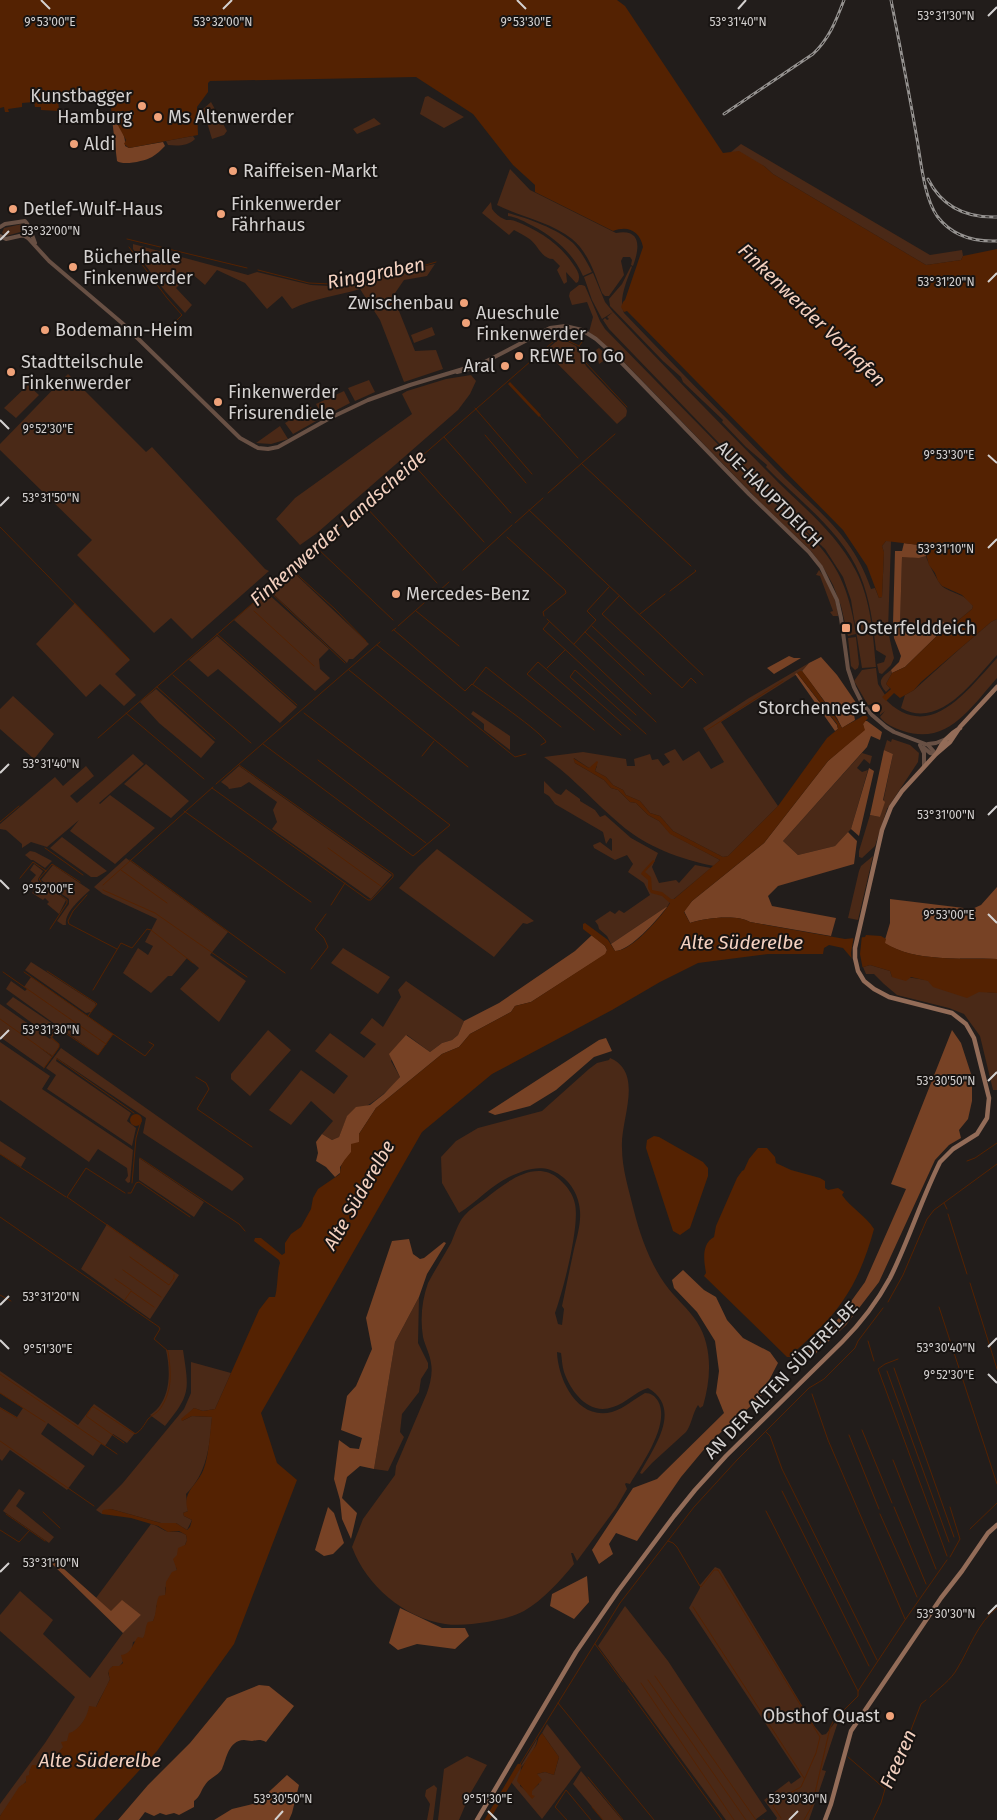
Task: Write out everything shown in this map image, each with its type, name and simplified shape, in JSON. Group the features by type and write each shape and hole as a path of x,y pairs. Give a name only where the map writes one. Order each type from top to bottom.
{"main road":[{"path":"936,754 947,738 960,727 997,687"},
{"path":"936,754 950,742 960,727"},
{"name":"AN DER ALTEN SÜDERELBE","path":"477,1820 566,1669 618,1591 708,1475 861,1322 890,1276 940,1162 953,1149 973,1138 985,1122 989,1105 988,1092 975,1040 966,1024 952,1013 884,995 869,986 856,968 855,958 861,918 886,818 897,798 936,754"},
{"path":"825,1820 834,1795 851,1731 940,1598 962,1571 988,1533 997,1525"}],"street":[{"path":"0,227 23,220 28,224 35,245"},
{"path":"0,243 5,239 24,235 29,230"},
{"path":"24,235 49,261 122,323 240,438 255,447 270,449 281,446 323,422 368,400 483,363"},
{"path":"0,236 5,239"},
{"name":"AUE-HAUPTDEICH","path":"483,363 550,328 565,326 587,333 607,349 749,494 809,552 821,567 836,600 841,618 848,668 854,687 868,711 886,727 918,743"},
{"path":"452,372 478,367 483,363"},
{"path":"918,743 936,743 947,738"},
{"path":"918,743 936,754"},
{"path":"918,743 924,753 924,768"},
{"path":"926,744 936,754"}],"shaded area":[{"path":"428,96 464,117 444,128 420,114 425,97"},
{"path":"211,102 227,131 224,135 212,139 203,109"},
{"path":"374,118 381,124 357,134 353,129"},
{"path":"112,119 115,120 123,132 125,146 129,148 163,142 165,146 149,159 129,163 117,161"},
{"path":"193,136 195,139 183,145 168,145 166,141"},
{"path":"741,144 930,255 962,250 963,256 961,260 926,265 773,174 764,166 731,152"},
{"path":"510,169 530,190 616,233 625,232 635,237 637,253 633,266 631,265 632,260 630,257 623,257 621,261 624,275 609,296 605,296 602,293 587,257 572,239 555,228 497,205"},
{"path":"491,202 492,209 500,217 505,220 514,220 555,244 577,270 579,275 578,282 576,283 566,272 567,282 564,284 557,270 560,266 553,259 545,257 531,241 514,230 509,235 482,213"},
{"path":"508,213 542,225 567,238 579,250 592,272 583,276 569,253 556,241 533,226 508,216"},
{"path":"22,224 26,227 24,231 6,236 2,233 4,228"},
{"path":"133,244 248,275 257,272 311,285 330,286 435,264 427,276 404,280 393,296 415,351 436,350 443,369 404,382 380,320 360,289 300,305 292,309 282,296 267,309 245,283 217,270 205,285 191,273 176,288 192,305 185,313 165,291 133,249"},
{"path":"631,266 622,302 624,313 830,522 853,552 863,569 871,589 875,588 879,598 882,597 884,552 882,546 886,541 891,541 888,631 894,658 891,665 882,674 879,673 877,664 884,662 886,656 876,650 871,612 866,593 860,575 842,544 831,530 766,467 767,465 746,447 722,422 723,420 683,382 681,377 610,306 609,299 622,284"},
{"path":"593,273 605,302 613,312 602,319 592,300 584,277"},
{"path":"579,285 585,286 605,329 750,477 751,481 771,502 775,503 820,546 839,575 846,591 856,634 848,636 841,606 833,585 811,551 763,505 622,360 589,332 593,317 587,302 572,305 569,296 570,292"},
{"path":"613,312 731,435 817,520 848,557 865,594 874,643 876,667 862,668 851,600 843,577 825,549 772,498 609,329 603,320 605,318 609,319 607,317"},
{"path":"432,327 435,335 414,343 411,335"},
{"path":"559,339 563,339 576,346 586,366 626,408 626,416 617,424 545,351"},
{"path":"599,348 609,357 599,364 596,350"},
{"path":"68,374 146,452 152,447 265,569 269,571 192,639 171,618 154,633 77,555 92,540 0,450 0,444"},
{"path":"471,375 476,381 470,394 458,410 317,533 300,545 276,519 295,498 412,414 402,394 446,379"},
{"path":"369,380 375,392 355,401 348,388"},
{"path":"28,385 39,395 16,418 4,408"},
{"path":"344,391 350,403 323,417 316,404"},
{"path":"311,407 318,420 293,434 285,423"},
{"path":"280,426 288,439 271,444 256,443"},
{"path":"904,543 924,547 926,556 919,558 902,557 900,625 924,636 937,622 942,621 946,624 945,628 905,667 892,673 891,670 899,662 901,656 894,638 893,624 895,551 902,551"},
{"path":"902,556 919,558 926,556 941,585 967,599 973,606 972,609 955,623 945,628 946,624 937,622 924,636 900,625"},
{"path":"291,570 369,644 353,659 349,659 347,663 269,590"},
{"path":"819,570 832,592 838,616 833,616 830,612 833,611 820,576 816,575"},
{"path":"266,592 329,649 319,659 320,669 330,678 315,691 234,620"},
{"path":"75,603 130,660 115,674 136,695 124,706 100,684 86,697 36,644"},
{"path":"997,619 997,655 967,689 955,699 929,713 915,713 901,708 905,695 914,690 991,622"},
{"path":"217,636 297,707 280,723 218,669 208,677 189,660"},
{"path":"856,637 859,664 855,670 851,666 848,638"},
{"path":"789,656 801,658 774,674 767,668"},
{"path":"821,657 837,675 859,707 854,715 855,720 842,728 837,718 802,671 809,663"},
{"path":"997,658 997,678 957,721 933,733 919,734 903,731 887,724 880,717 885,711 880,715 880,710 875,704 868,705 854,681 862,670 876,668 878,684 885,695 883,697 900,711 915,716 930,715 945,709 959,698"},
{"path":"809,663 802,671 721,722 778,806 728,856 723,857 673,831 660,816 650,813 640,801 626,795 623,790 595,771 597,766 589,768 574,758 575,763 604,780 611,788 618,790 630,802 636,803 648,815 659,821 671,834 720,860 714,866 676,856 652,846 630,832 564,772 544,757 583,752 626,759 627,766 635,766 634,759 650,754 652,760 658,759 663,766 670,762 664,754 675,749 683,761 699,751 711,769 724,762 703,728 749,698"},
{"path":"891,670 892,673 886,684 890,688 886,692 881,685 881,680"},
{"path":"797,673 837,725 838,729 835,731 795,674"},
{"path":"156,689 215,742 201,758 159,723 140,702"},
{"path":"13,696 54,734 34,759 0,729 0,709"},
{"path":"473,711 510,736 510,750 484,730 484,724 471,714"},
{"path":"865,721 882,732 880,740 871,736 867,747 783,841 798,855 835,846 848,832 857,841 854,864 778,886 768,896 772,906 836,918 831,936 729,917 712,918 690,923 684,911 692,901 764,843 828,761 864,730 863,724"},
{"path":"892,739 910,745 919,753 918,762 887,809 875,846 862,858 859,857 859,851 870,815 880,817 893,754 884,750 887,740 891,742"},
{"path":"884,750 893,754 883,800 885,802 880,817 870,815"},
{"path":"862,753 872,756 870,764 864,759 857,768 862,772 868,770 851,829 835,846 798,855 783,841"},
{"path":"133,754 144,764 99,803 110,795 155,828 115,864 70,831 79,820 47,847 31,842 22,848 22,844 6,830 0,829 0,824 55,777 63,786 86,766 94,776 70,796 77,803"},
{"path":"146,764 189,801 171,818 124,784"},
{"path":"239,766 392,875 371,899 272,829 277,822 273,810 277,802 249,782 241,787 229,789 221,782"},
{"path":"869,768 874,771 859,836 851,829"},
{"path":"544,781 556,793 561,795 566,789 580,799 580,801 595,810 600,817 605,815 631,838 658,853 652,867 659,883 676,880 679,883 695,865 711,868 670,902 667,907 611,944 595,921 610,911 615,914 619,910 624,913 650,895 644,883 628,872 633,864 627,855 615,860 594,848 593,845 600,842 612,851 612,839 610,838 606,844 603,832 555,804 544,793"},
{"path":"62,837 107,871 97,877 91,877 50,848"},
{"path":"437,849 534,921 527,924 523,923 494,957 399,888"},
{"path":"30,851 52,861 45,868 25,855"},
{"path":"873,856 858,920 848,918 861,866"},
{"path":"126,858 228,932 210,955 246,981 219,1022 180,989 199,968 187,958 172,976 168,976 151,993 123,973 138,948 148,955 153,946 145,942 157,919 103,894 94,887"},
{"path":"34,864 43,871 38,881 66,900 59,914 47,904 49,902 45,898 43,900 32,893 34,890 30,887 31,881 36,875 30,870"},
{"path":"53,865 90,890 71,910 66,920 66,925 57,921 69,904 69,899 41,880"},
{"path":"997,887 997,959 954,959 924,956 896,949 884,943 890,923 890,899 972,909 981,905"},
{"path":"666,907 635,941 621,950 615,951 611,944"},
{"path":"592,935 605,946 606,954 531,1002 515,1006 511,1012 470,1034 459,1047 442,1054 376,1108 359,1134 359,1142 340,1167 340,1173 335,1177 326,1167 316,1161 318,1153 316,1142 322,1134 332,1140 339,1137 347,1116 356,1107 370,1105 384,1094 400,1077 389,1054 406,1035 430,1052 458,1035 464,1021 499,1003 575,951"},
{"path":"343,948 390,977 378,994 331,963"},
{"path":"31,962 95,1003 96,1005 91,1012 86,1013 25,970"},
{"path":"870,965 890,971 892,977 919,979 971,990 997,993 997,1090 993,1090 980,1036 964,1014 949,1008 897,995 874,974 866,974 863,967"},
{"path":"31,977 113,1034 98,1055 6,989 11,981 25,991 27,989 24,987"},
{"path":"406,981 464,1021 458,1035 430,1052 407,1035 391,1061 400,1077 376,1100 347,1117 339,1137 332,1140 322,1134 333,1121 311,1101 291,1125 269,1110 301,1070 334,1094 348,1076 315,1051 330,1033 364,1058 376,1044 360,1033 372,1018 383,1027 401,997 398,990"},
{"path":"13,997 56,1026 57,1029 52,1037 59,1044 59,1047 53,1056 39,1047 52,1057 44,1068 0,1037 0,1004 50,1039 51,1037 6,1004"},
{"path":"268,1030 291,1050 250,1096 231,1079 231,1074"},
{"path":"952,1030 961,1043 972,1077 972,1101 968,1119 959,1130 961,1138 949,1145 935,1160 879,1282 846,1325 813,1356 808,1351 839,1318 865,1282 906,1189 891,1184"},
{"path":"606,1038 612,1051 594,1057 556,1090 530,1106 495,1115 488,1112 599,1040"},
{"path":"0,1042 50,1076 42,1089 133,1150 130,1182 128,1183 125,1180 128,1176 127,1168 98,1149 89,1162 0,1100"},
{"path":"61,1048 244,1179 232,1191 143,1133 146,1118 57,1058 56,1061 131,1113 127,1121 136,1128 132,1146 47,1089 56,1075 46,1068"},
{"path":"610,1058 620,1065 626,1074 629,1086 622,1137 622,1156 639,1230 650,1258 660,1276 697,1322 706,1342 709,1374 703,1406 700,1408 698,1405 686,1432 642,1474 640,1473 658,1440 665,1417 663,1406 658,1397 648,1388 613,1407 604,1409 589,1405 571,1387 564,1372 561,1353 557,1352 561,1374 572,1396 579,1404 589,1410 600,1413 612,1412 645,1393 654,1396 661,1410 661,1421 653,1444 630,1484 625,1484 627,1489 616,1508 577,1561 573,1553 571,1553 574,1564 538,1601 515,1615 487,1622 456,1625 430,1621 415,1615 388,1598 367,1574 358,1561 352,1547 363,1519 395,1475 396,1466 427,1393 432,1367 423,1337 422,1316 424,1296 428,1283 451,1243 460,1222 469,1211 520,1175 540,1171 550,1173 565,1184 569,1190 574,1200 576,1214 570,1258 555,1313 558,1324 562,1325 564,1309 562,1306 579,1230 580,1216 576,1196 568,1182 554,1171 541,1168 535,1168 509,1177 459,1213 442,1183 441,1157 456,1141 478,1128 542,1111 589,1069 597,1063 609,1060"},
{"path":"0,1141 26,1158 21,1167 0,1154"},
{"path":"139,1158 204,1202 194,1217 139,1180"},
{"path":"107,1224 179,1275 150,1319 81,1269"},
{"path":"409,1239 413,1254 420,1259 444,1242 446,1243 427,1274 419,1297 395,1342 374,1469 360,1466 347,1477 342,1498 357,1513 351,1539 342,1519 340,1500 334,1479 339,1440 350,1448 359,1449 362,1438 341,1430 347,1396 356,1386 372,1349 366,1318 392,1241"},
{"path":"683,1270 704,1290 716,1297 727,1320 743,1338 770,1352 778,1363 760,1398 711,1441 681,1477 637,1541 616,1533 609,1544 613,1554 599,1564 592,1550 633,1488 657,1479 724,1413 716,1393 719,1371 715,1341 697,1312 674,1288 672,1280"},
{"path":"419,1297 418,1343 428,1363 428,1368 421,1379 419,1392 402,1414 400,1432 404,1437 388,1471 374,1469 395,1342"},
{"path":"166,1350 183,1350 187,1383 180,1406 165,1426 150,1415 157,1409 166,1394 169,1367"},
{"path":"191,1362 231,1373 215,1409 203,1411 194,1408 182,1421 192,1416 212,1417 210,1438 203,1468 199,1477 186,1494 188,1511 183,1513 184,1516 192,1520 187,1530 176,1523 161,1523 111,1509 102,1512 102,1514 96,1510 122,1484 184,1409 191,1393"},
{"path":"0,1371 78,1425 94,1404 135,1433 127,1443 113,1434 105,1446 101,1444 93,1456 48,1423 41,1434 85,1466 67,1490 10,1450 2,1461 0,1459 0,1407 17,1417 23,1408 0,1393"},
{"path":"19,1489 25,1493 16,1506 54,1537 49,1543 3,1511"},
{"path":"328,1507 334,1513 344,1543 333,1554 324,1556 315,1550"},
{"path":"151,1524 166,1531 182,1533 186,1535 187,1540 176,1567 177,1570 165,1588 165,1595 156,1606 156,1615 152,1623 143,1639 133,1642 132,1649 119,1667 113,1666 108,1673 110,1679 96,1707 89,1710 87,1717 57,1754 38,1765 0,1816 0,1804 45,1743 75,1697 0,1631 0,1615 20,1591 53,1620 43,1634 90,1678 123,1633 141,1615 111,1612 96,1598"},
{"path":"54,1560 111,1611 122,1600 141,1615 123,1633 51,1563"},
{"path":"715,1567 720,1569 815,1727 822,1735 826,1734 840,1716 822,1770 826,1771 809,1820 776,1820 777,1818 764,1800 789,1781 791,1784 801,1777 689,1608 700,1585"},
{"path":"587,1576 589,1602 574,1619 550,1606 552,1594"},
{"path":"625,1606 668,1661 767,1811 755,1820 726,1820 598,1646"},
{"path":"400,1608 442,1628 465,1628 469,1636 455,1649 417,1644 398,1650 389,1643"},
{"path":"259,1685 269,1686 294,1706 266,1742 261,1740 244,1740 235,1743 229,1751 222,1769 207,1783 194,1801 194,1807 179,1815 160,1813 154,1816 145,1812 139,1820 118,1820 148,1785 190,1743 227,1698"},
{"path":"547,1724 581,1767 542,1819 511,1782 537,1739 531,1754 521,1767 520,1786 532,1795 531,1791 539,1784 537,1774 545,1772 554,1775 559,1757 542,1733"},
{"path":"467,1756 487,1765 470,1794 459,1820 438,1820 444,1769"},
{"path":"581,1771 622,1820 603,1820 573,1784"},
{"path":"287,1775 299,1785 289,1820 214,1820 232,1809 257,1803"},
{"path":"434,1785 437,1788 433,1820 427,1820 430,1804 425,1796 426,1790"}],"water":[{"name":"Finkenwerder Vorhafen","path":"0,0 617,0 625,6 723,153 739,151 764,166 773,174 926,265 961,260 963,256 997,249 997,619 991,622 914,690 900,698 894,693 886,701 882,697 891,689 886,684 892,673 905,667 945,628 955,623 973,606 962,595 942,586 929,565 924,547 886,541 882,546 884,552 882,597 879,598 867,566 843,530 627,311 624,312 621,307 643,247 636,233 628,229 613,231 535,192 535,185 513,165 473,114 416,77 210,81 208,83 208,92 197,107 198,135 129,148 124,144 126,140 115,120 112,119 110,92 58,98 59,111 41,110 41,107 35,107 34,102 22,103 22,107 8,109 9,112 5,112 4,107 0,108"},
{"path":"510,382 541,415 539,417 508,384"},
{"name":"Alte Süderelbe","path":"800,671 808,679 842,728 865,714 868,718 863,724 865,730 828,761 764,843 692,901 684,912 690,923 712,918 729,917 845,939 865,937 866,935 881,936 886,939 885,943 897,949 924,956 954,959 997,959 997,993 979,992 967,998 933,987 928,981 911,977 906,981 892,977 890,971 870,965 860,968 843,948 829,945 824,948 823,954 768,954 698,963 492,1074 422,1132 261,1413 277,1463 297,1480 234,1644 157,1751 94,1820 0,1820 0,1816 19,1787 26,1782 26,1776 29,1775 32,1765 38,1765 41,1759 57,1754 63,1747 61,1742 67,1741 69,1733 73,1732 82,1722 89,1706 96,1707 110,1679 109,1670 113,1666 119,1666 123,1663 121,1655 130,1651 138,1637 143,1638 146,1625 148,1622 153,1621 159,1596 165,1595 166,1582 172,1572 177,1570 173,1559 177,1555 178,1548 185,1545 186,1535 179,1531 168,1532 158,1526 131,1518 102,1514 102,1512 103,1510 111,1509 161,1523 176,1523 187,1530 190,1527 192,1520 184,1516 183,1513 188,1511 188,1495 204,1467 208,1453 212,1417 192,1416 182,1421 181,1419 194,1408 203,1411 215,1409 259,1310 269,1297 275,1297 276,1293 279,1260 254,1241 255,1238 261,1238 282,1255 285,1253 285,1243 291,1234 301,1227 311,1209 313,1198 318,1189 340,1174 342,1164 351,1152 351,1144 359,1142 359,1134 376,1108 442,1054 459,1047 470,1034 511,1012 515,1006 531,1002 605,954 607,950 605,946 583,929 583,924 585,923 608,940 615,951 629,946 646,932 670,903 662,896 651,893 648,888 648,880 641,874 653,860 655,861 645,872 651,877 652,890 662,892 671,899 674,899 720,860 670,834 659,821 648,815 636,803 630,802 618,790 611,788 604,780 575,763 573,758 589,768 597,761 595,771 623,790 626,795 640,801 650,813 660,816 673,831 723,857 728,856 778,806 827,738 838,729 837,724 797,673"},
{"path":"134,1114 138,1114 142,1120 138,1126 134,1126 130,1122 130,1118"},
{"path":"654,1136 703,1162 708,1168 708,1176 690,1228 680,1235 673,1231 646,1148 647,1140"},
{"path":"758,1148 767,1148 775,1157 776,1163 825,1181 825,1188 828,1190 838,1188 844,1192 842,1195 846,1200 874,1229 854,1283 829,1319 790,1357 787,1357 704,1276 706,1273 705,1248 714,1237 716,1226 737,1178"},
{"path":"542,1733 559,1757 554,1775 545,1772 537,1774 542,1780 532,1791 532,1795 535,1796 532,1799 517,1781 522,1768"}],"pier":[{"path":"854,935 862,935 860,954 863,970 861,971 852,963 851,953"}],"waterway":[{"name":"Ringgraben","path":"127,239 247,268"},
{"path":"129,247 182,315 171,326"},
{"name":"Ringgraben","path":"258,270 309,283 331,284 412,269 436,262"},
{"name":"Finkenwerder Landscheide","path":"98,738 554,341 560,337 579,346 582,342"},
{"path":"579,346 586,363 627,407"},
{"path":"475,408 532,474"},
{"path":"540,416 578,458"},
{"path":"548,493 615,434"},
{"path":"485,435 526,483"},
{"path":"444,437 511,513"},
{"path":"412,463 484,542"},
{"path":"582,464 691,566"},
{"path":"515,523 543,498"},
{"path":"364,505 437,583"},
{"path":"529,510 703,675"},
{"path":"463,570 512,525"},
{"path":"0,527 129,659"},
{"path":"507,537 565,590 566,593 543,612 544,616"},
{"path":"317,548 393,620"},
{"path":"291,569 335,609 366,641"},
{"path":"670,591 695,570"},
{"path":"438,592 449,582"},
{"path":"574,644 596,620 587,611 609,587"},
{"path":"268,590 345,663"},
{"path":"427,601 435,594"},
{"path":"640,614 665,594"},
{"path":"619,596 602,614 682,688 691,678 696,683"},
{"path":"398,626 424,603"},
{"path":"254,611 314,666"},
{"path":"416,611 459,646"},
{"path":"547,619 656,722"},
{"path":"549,622 543,629 636,715"},
{"path":"592,626 644,675"},
{"path":"392,631 396,628"},
{"path":"394,630 465,691 472,684 525,722 546,742 541,745"},
{"path":"585,632 651,694"},
{"path":"217,634 297,705"},
{"path":"216,784 380,642"},
{"path":"377,645 515,757 526,754"},
{"path":"547,668 565,650"},
{"path":"594,730 527,674 538,662 621,735"},
{"path":"473,684 486,667 561,727"},
{"path":"349,670 468,767"},
{"path":"630,730 570,677 575,670 646,734"},
{"path":"173,675 251,743"},
{"path":"707,730 783,681"},
{"path":"157,687 215,739"},
{"path":"126,713 204,779"},
{"path":"263,744 413,856 450,825 304,713"},
{"path":"422,756 434,741"},
{"path":"318,760 426,843"},
{"path":"212,788 368,900 371,900 393,877 393,874 239,765"},
{"path":"103,885 213,787"},
{"name":"Finkenwerder Landscheide","path":"0,822 19,806"},
{"path":"184,811 311,902"},
{"path":"45,848 83,875"},
{"path":"328,848 382,887"},
{"path":"130,860 285,973"},
{"path":"20,878 33,862 46,871"},
{"path":"50,929 67,903 67,900 39,879 52,864 80,882"},
{"path":"121,870 167,903"},
{"path":"331,905 345,883"},
{"path":"103,890 155,913 247,977"},
{"path":"87,895 73,911 68,921 69,924 117,949"},
{"path":"311,969 328,947 324,938 315,929 326,914"},
{"path":"93,990 121,943 132,948 147,929 151,930 193,963"},
{"path":"47,971 97,1004 88,1016"},
{"path":"3,972 106,1044"},
{"path":"24,972 113,1034"},
{"path":"0,1019 52,1056"},
{"path":"44,1068 59,1047 59,1044 51,1038 58,1028 98,1055 113,1034 145,1056 154,1045 149,1042"},
{"path":"56,1058 134,1113"},
{"path":"196,1077 206,1083 209,1089 197,1109 252,1147"},
{"path":"132,1183 136,1138 141,1121"},
{"path":"967,1161 975,1158 997,1143"},
{"path":"0,1154 66,1197"},
{"path":"140,1158 239,1224 245,1231"},
{"path":"888,1302 903,1275 927,1219 934,1210 997,1164"},
{"path":"125,1193 86,1168 67,1197 173,1271"},
{"path":"128,1193 131,1193 136,1183 139,1182 190,1217"},
{"path":"944,1203 947,1209"},
{"path":"948,1214 967,1274"},
{"path":"0,1217 159,1327 160,1329 154,1339 168,1351 170,1374 169,1388 160,1409 135,1434 94,1407 86,1416 124,1443"},
{"path":"130,1257 169,1285 174,1275"},
{"path":"123,1270 161,1297"},
{"path":"115,1279 131,1290"},
{"path":"970,1283 997,1369"},
{"path":"124,1301 131,1291 154,1307"},
{"path":"0,1295 11,1301"},
{"path":"939,1307 997,1484"},
{"path":"521,1767 519,1766 620,1603 694,1507 737,1460 809,1388 824,1379 855,1348 858,1341 883,1308"},
{"path":"868,1341 874,1361"},
{"path":"898,1359 878,1369 947,1556"},
{"path":"894,1368 954,1537"},
{"path":"887,1371 949,1542"},
{"path":"0,1374 117,1454"},
{"path":"0,1393 45,1422"},
{"path":"812,1394 828,1440 905,1619"},
{"path":"0,1408 17,1418"},
{"path":"862,1430 892,1503"},
{"path":"766,1432 770,1436 782,1469 877,1660"},
{"path":"849,1435 879,1509"},
{"path":"0,1441 94,1506"},
{"path":"893,1460 936,1569"},
{"path":"782,1491 869,1666"},
{"path":"970,1529 997,1503"},
{"path":"894,1507 926,1584"},
{"path":"950,1507 960,1539 950,1557"},
{"path":"766,1511 858,1691"},
{"path":"43,1512 60,1528"},
{"path":"6,1514 45,1541"},
{"path":"880,1514 917,1597"},
{"path":"0,1530 19,1542 30,1530"},
{"path":"668,1541 677,1547 701,1587 714,1570 718,1570 820,1737 816,1753 801,1787 786,1795 773,1806 781,1818"},
{"path":"804,1820 812,1806 830,1728 834,1720 858,1696 858,1691 947,1560"},
{"path":"693,1607 804,1778"},
{"name":"Freeren","path":"930,1697 954,1673 979,1628 997,1608"},
{"path":"595,1644 623,1682"},
{"path":"655,1676 756,1820"},
{"path":"648,1680 746,1820"},
{"path":"641,1683 734,1820"},
{"path":"628,1690 722,1820"},
{"name":"Freeren","path":"873,1820 881,1803 891,1768 904,1748 921,1704 926,1700"},
{"path":"558,1703 654,1820"},
{"path":"848,1757 884,1788"},
{"path":"487,1820 519,1766"},
{"path":"588,1777 623,1820"},
{"path":"567,1820 555,1807 566,1790 591,1820"},
{"path":"592,1807 603,1820"},
{"path":"490,1815 497,1820"}],"railway":[{"path":"724,114 813,54 828,36 844,0"},
{"path":"891,0 929,199 937,216 956,233 971,239 997,241"},
{"path":"928,179 940,197 956,209 986,217 997,217"}],"place":[{"name":"Kunstbagger Hamburg","path":"142,106"},
{"name":"Ms Altenwerder","path":"158,117"},
{"name":"Aldi","path":"74,144"},
{"name":"Raiffeisen-Markt","path":"233,171"},
{"name":"Detlef-Wulf-Haus","path":"13,209"},
{"name":"Finkenwerder Fährhaus","path":"221,214"},
{"name":"Bücherhalle Finkenwerder","path":"73,267"},
{"name":"Zwischenbau","path":"464,303"},
{"name":"Aueschule Finkenwerder","path":"466,323"},
{"name":"Bodemann-Heim","path":"45,330"},
{"name":"REWE To Go","path":"519,356"},
{"name":"Aral","path":"505,366"},
{"name":"Stadtteilschule Finkenwerder","path":"11,372"},
{"name":"Finkenwerder Frisurendiele","path":"218,402"},
{"name":"Mercedes-Benz","path":"396,594"},
{"name":"Osterfelddeich","path":"846,628"},
{"name":"Storchennest","path":"876,708"},
{"name":"Obsthof Quast","path":"890,1716"}]}
